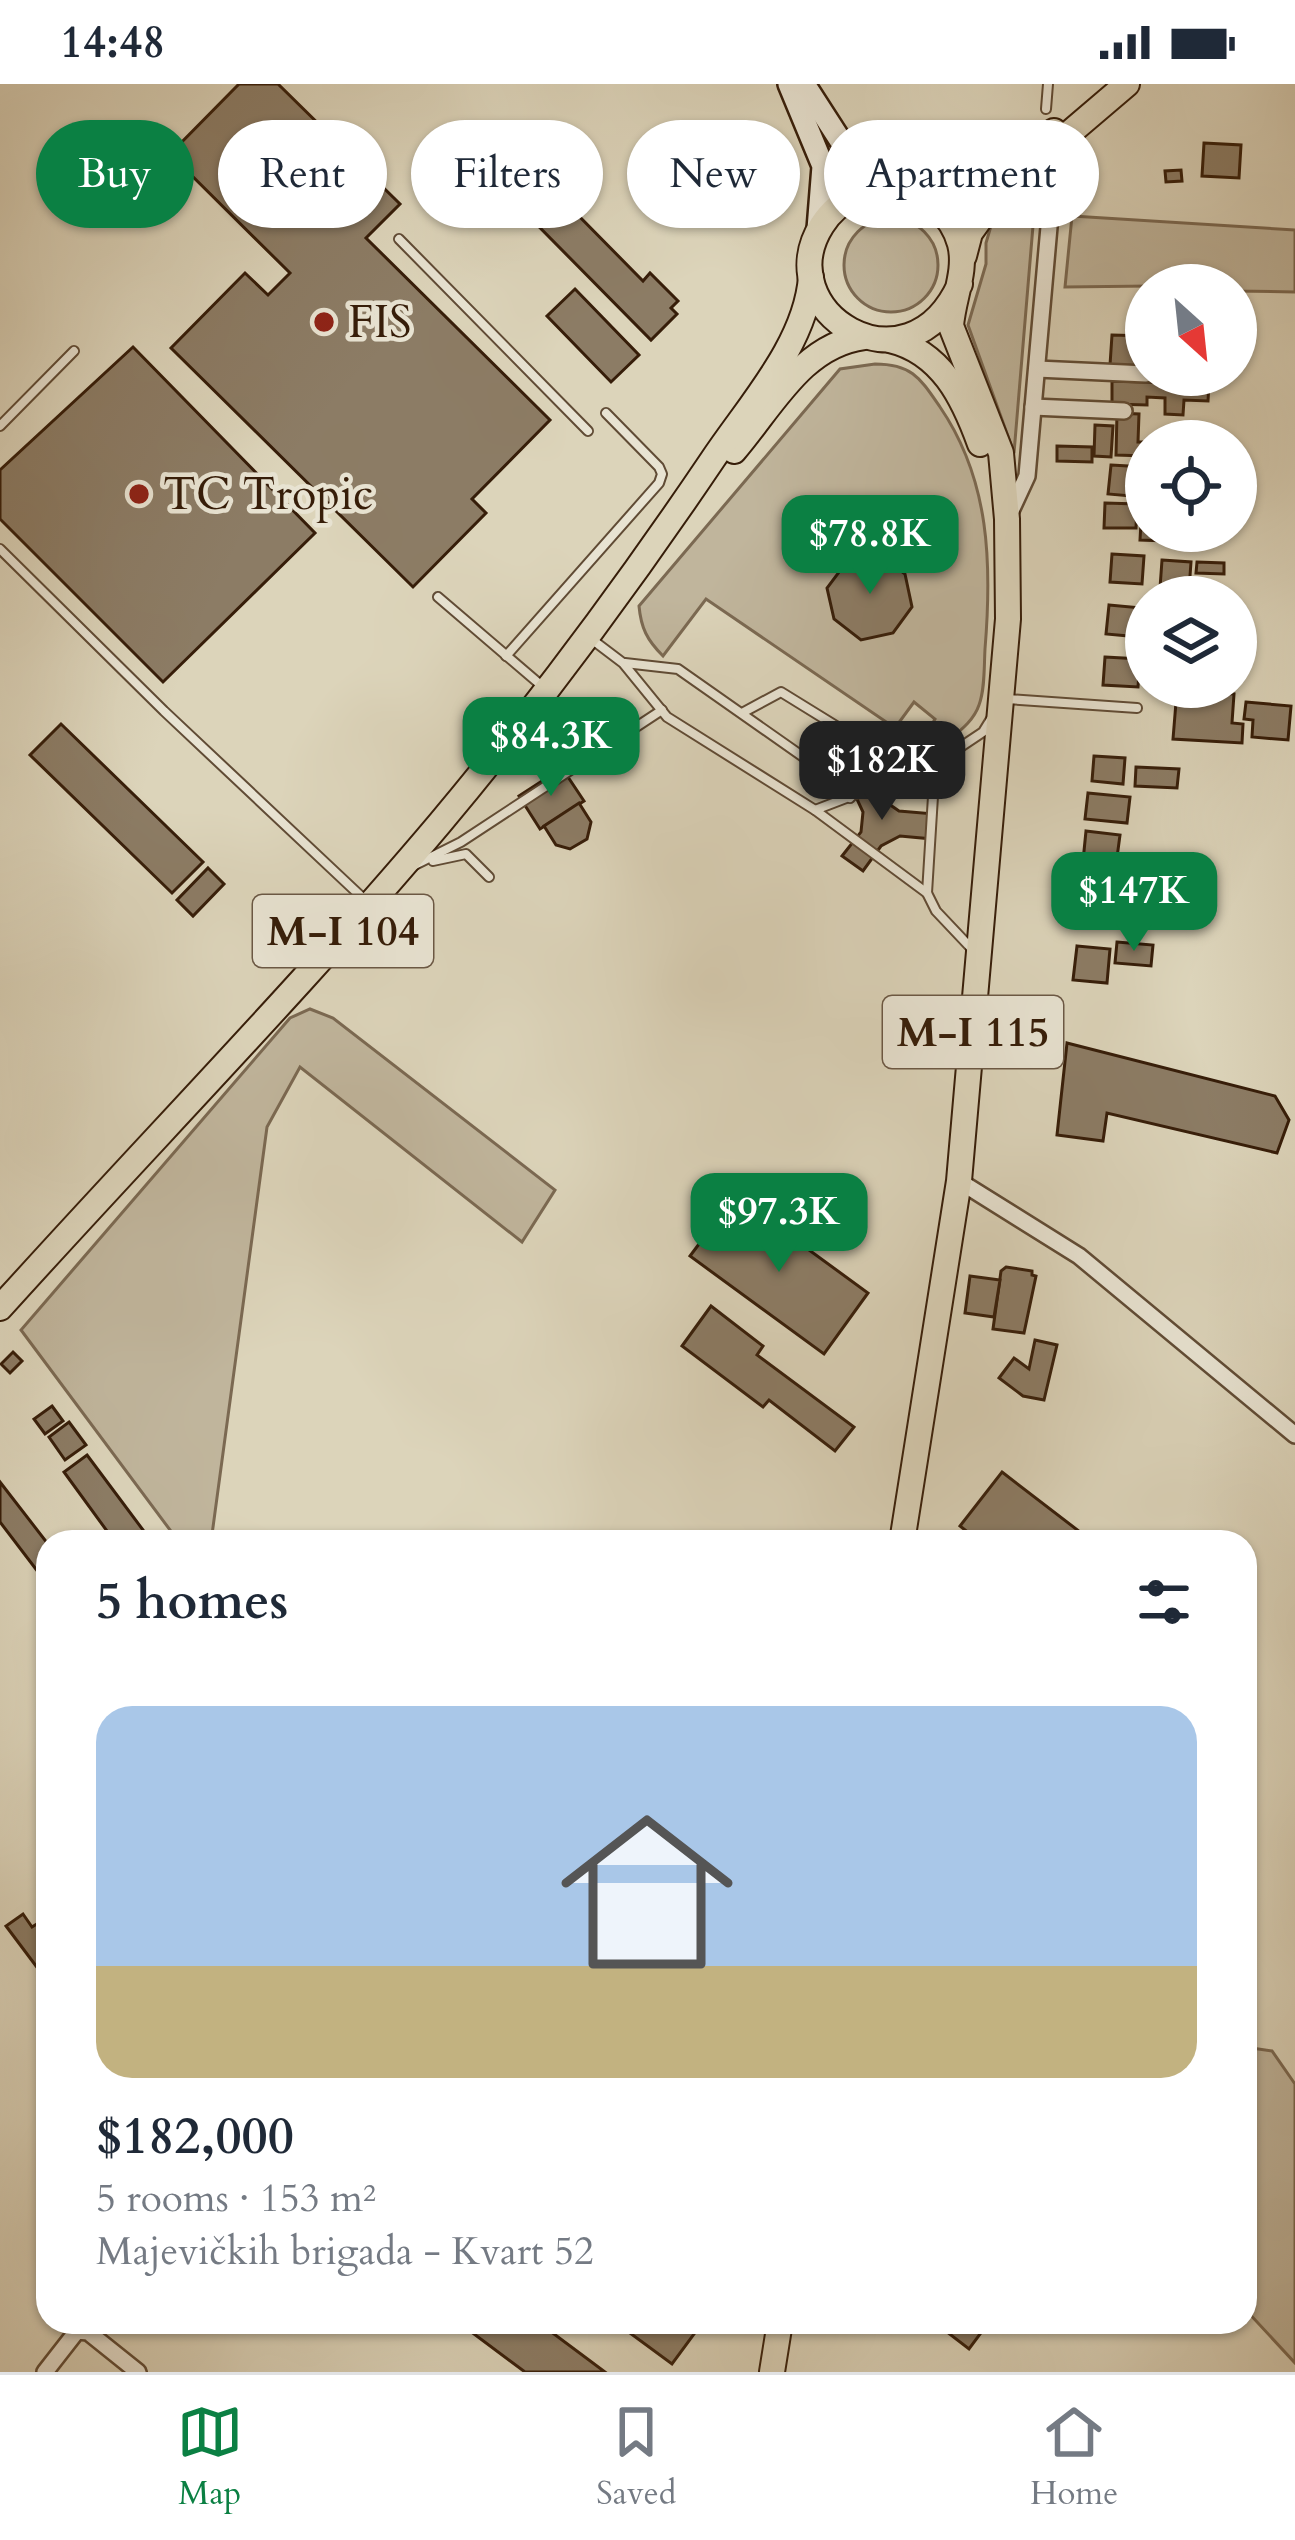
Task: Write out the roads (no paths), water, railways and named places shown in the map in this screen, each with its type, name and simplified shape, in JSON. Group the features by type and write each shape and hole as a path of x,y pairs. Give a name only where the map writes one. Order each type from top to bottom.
{"main road":[{"path":"789,84 823,166 824,196 810,260 817,296 845,328 864,337"},
{"path":"804,84 827,120"},
{"name":"M-I 115","path":"1072,120 1127,84"},
{"name":"M-I 115","path":"904,1530 959,1180 1004,699 1007,519 1001,453 951,326 970,232 998,194 1127,84"},
{"path":"818,229 824,223"},
{"name":"M-I 115","path":"890,340 914,335 950,306 961,274 959,243 952,228"},
{"name":"M-I 104","path":"0,1308 369,903 548,691 662,535 783,354 809,305 811,275"},
{"name":"M-I 115","path":"864,337 922,350 942,369 975,430 1007,519"},
{"name":"M-I 104","path":"662,535 810,358 844,339 864,337"},
{"path":"772,2372 778,2334"}],"street":[{"path":"1007,519 1027,476 1049,228"},
{"path":"1036,369 1125,373"},
{"path":"1033,406 1124,411"},
{"path":"959,1180 1079,1256 1295,1435"},
{"path":"45,2372 75,2334"},
{"path":"90,2334 138,2372"}],"lane":[{"path":"1046,109 1048,84"},
{"path":"399,239 588,431"},
{"path":"0,427 74,351"},
{"path":"506,656 659,483 658,466 606,413"},
{"path":"0,549 369,903"},
{"path":"438,597 548,691"},
{"path":"589,637 623,663 662,710 815,810 927,892 936,910 980,957"},
{"path":"623,663 678,669 829,775 850,798"},
{"path":"742,713 781,692 910,772"},
{"path":"815,810 935,764 982,732 1004,699 1125,707"},
{"path":"426,862 662,710"},
{"path":"927,892 935,764"},
{"path":"399,869 466,854 489,877"}],"place":[{"name":"FIS","path":"324,322"},
{"name":"TC Tropic","path":"139,494"}]}
